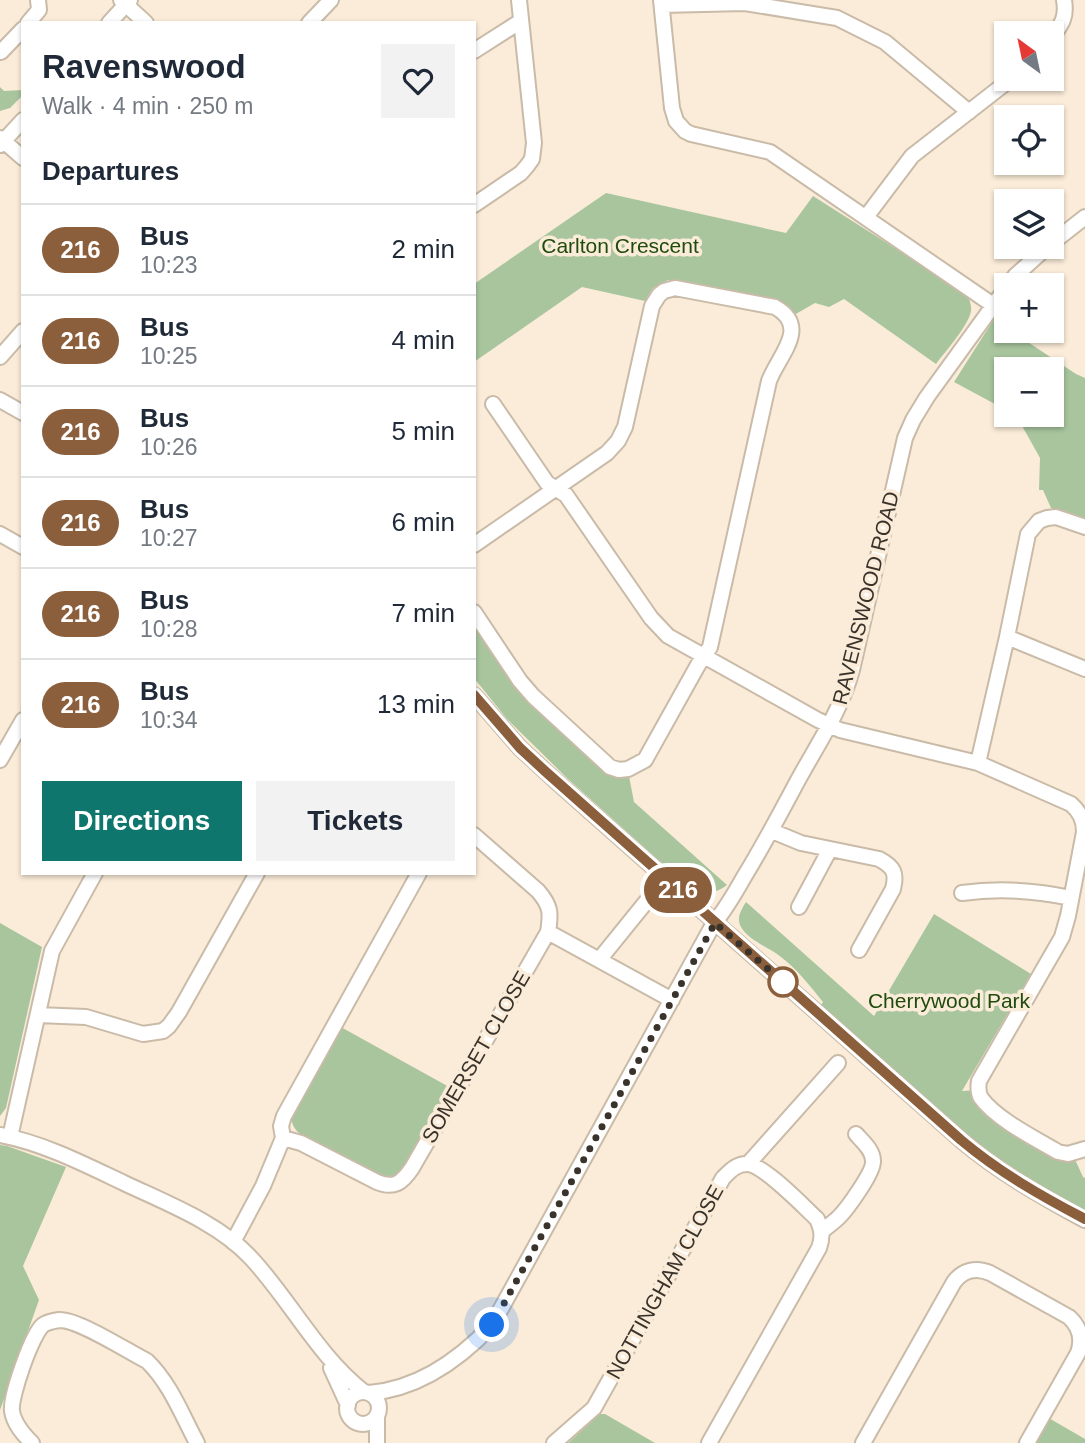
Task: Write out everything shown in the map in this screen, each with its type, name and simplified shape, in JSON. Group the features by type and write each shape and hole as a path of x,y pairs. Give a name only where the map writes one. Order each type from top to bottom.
{"street":[{"path":"30,21 39,10 38,0"},
{"path":"311,21 331,0"},
{"path":"476,204 521,173 531,159 534,143 519,0"},
{"path":"1062,21 1066,12 1064,0"},
{"path":"111,21 126,1 144,21"},
{"path":"968,112 885,42 837,18 746,3 662,2 672,108 676,121 685,131 770,152 993,305"},
{"path":"476,50 521,21"},
{"path":"1,52 21,31"},
{"path":"866,217 912,156 995,91"},
{"path":"21,122 1,141 21,156"},
{"path":"1064,234 1085,217"},
{"name":"RAVENSWOOD ROAD","path":"1018,273 1034,259"},
{"path":"476,544 607,453 622,434 652,306 654,300 664,291 680,288 775,307 786,315 791,327 790,341 776,363 769,381 710,647 645,760 628,769 610,767 533,696 476,615"},
{"name":"RAVENSWOOD ROAD","path":"367,1392 399,1388 451,1362 471,1347 492,1325 715,923 772,831 837,713 847,688 905,438 927,397 993,305"},
{"path":"0,357 21,333"},
{"path":"0,400 21,412"},
{"path":"493,404 547,483 566,495 659,628 668,636 818,720 841,730 978,764 1071,804 1077,810 1084,824 1062,937 979,1081 978,1090 981,1097 1001,1117 1058,1153 1068,1154 1085,1149"},
{"path":"978,764 1028,534 1039,521 1047,518 1056,517 1085,527"},
{"path":"0,534 21,546"},
{"path":"1007,637 1085,668"},
{"path":"476,697 535,762 981,1156 1019,1183 1085,1220"},
{"path":"0,760 21,723"},
{"path":"772,831 801,843 880,859 893,870 896,878 893,889 859,950"},
{"path":"476,837 546,900 551,917 548,932 672,1000"},
{"path":"799,907 830,849"},
{"path":"94,875 52,951 38,1015 5,1136 70,1158 179,1209 207,1224 249,1255 322,1352 345,1376 377,1400 377,1443"},
{"path":"38,1015 86,1017 144,1034 163,1031 178,1012 256,875"},
{"path":"233,1242 263,1186 283,1138 281,1125 284,1116 418,875"},
{"path":"962,893 1013,890 1071,898"},
{"path":"599,960 650,897"},
{"name":"SOMERSET CLOSE","path":"283,1138 301,1143 387,1186 405,1178 548,932"},
{"name":"NOTTINGHAM CLOSE","path":"554,1443 594,1408 723,1178 731,1169 748,1164 838,1063"},
{"path":"821,1231 839,1217 870,1175 874,1164 867,1145 856,1134"},
{"path":"709,1443 822,1239 817,1219 768,1174 748,1164"},
{"path":"863,1443 954,1282 963,1273 976,1269 990,1273 1069,1317 1078,1327 1081,1340 1078,1353 1027,1443"},
{"path":"32,1443 18,1426 12,1400 36,1334 48,1322 58,1320 75,1323 147,1361 165,1382 197,1443"},
{"path":"322,1352 348,1405 349,1415 358,1423 369,1443"},
{"name":"RAVENSWOOD ROAD","path":"378,1411 399,1388"},
{"path":"348,1405 353,1395 367,1392"},
{"path":"358,1423 368,1423 378,1411"}],"green space":[{"path":"0,87 4,91 21,90 21,97 10,108 0,111"},
{"name":"Carlton Crescent","path":"606,193 786,233 813,196 967,294 971,311 961,331 936,364 844,299 829,307 815,303 794,315 777,301 668,280 653,288 645,301 582,287 476,361 476,283"},
{"path":"994,319 994,343 1029,343 1050,357 994,357 994,404 954,382"},
{"path":"1064,366 1085,378 1085,522 1051,508 1043,490 1039,490 1040,458 1023,427 1064,427"},
{"path":"476,617 519,682 610,769 628,771 634,802 727,885 712,892 695,888 693,891 568,779 507,719 476,680"},
{"name":"Cherrywood Park","path":"746,902 874,1016 934,914 1031,974 962,1091 978,1090 980,1098 1073,1155 1085,1178 1085,1211 1023,1175 965,1133 821,1005 823,1002 793,967 745,932 739,917"},
{"path":"0,923 42,947 6,1108 0,1116"},
{"path":"339,1026 451,1088 404,1172 390,1179 380,1178 300,1134 293,1124 291,1117"},
{"path":"0,1145 66,1167 23,1266 39,1300 0,1410"},
{"path":"600,1414 605,1414 655,1443 568,1443"},
{"path":"1047,1417 1085,1439 1085,1443 1032,1443"}],"bus line":[{"name":"216","path":"476,698 520,748 546,772 961,1140 1000,1171 1085,1219"}],"route":[{"path":"492,1325 715,923 783,982"}]}
